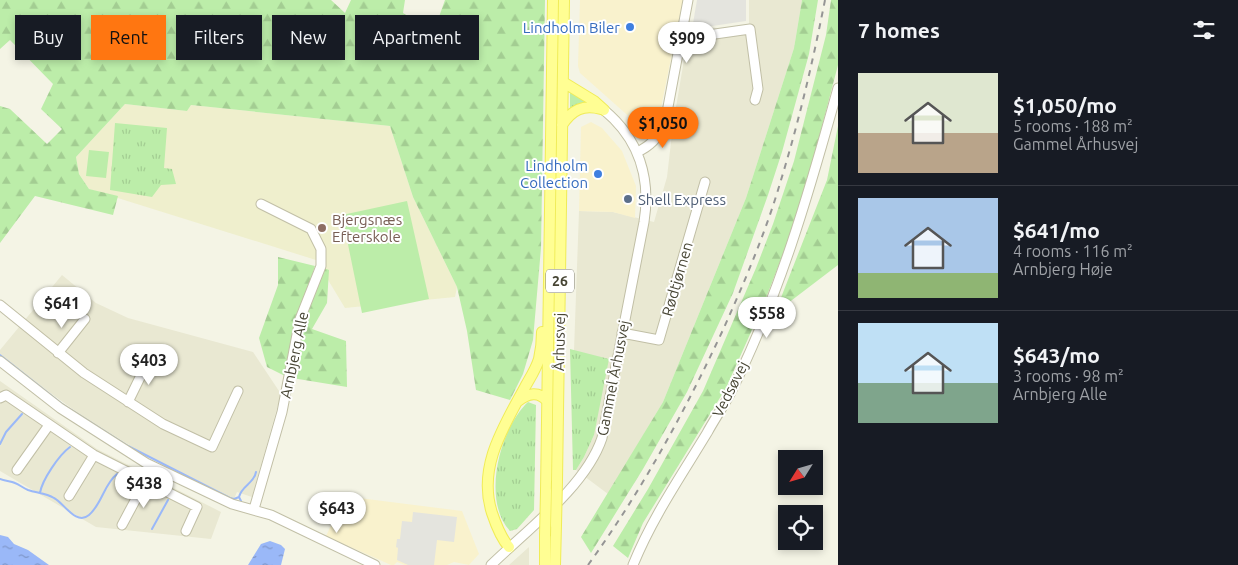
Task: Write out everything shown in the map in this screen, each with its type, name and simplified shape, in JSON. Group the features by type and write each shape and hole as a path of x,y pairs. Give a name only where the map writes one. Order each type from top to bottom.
{"main road":[{"name":"Århusvej","path":"545,565 553,0"},
{"name":"Århusvej","path":"555,565 564,0"},
{"path":"563,82 594,101 604,110"},
{"path":"562,125 569,115 581,108 589,107 604,110"},
{"path":"509,547 495,522 490,508 487,481 494,446 536,367 541,350 550,252"},
{"path":"517,402 531,394 541,395 547,402"}],"street":[{"path":"637,152 652,143 664,126 688,0"},
{"path":"680,39 750,29 758,89 755,100"},
{"name":"Vedsøvej","path":"633,565 645,536 729,395 759,329 799,225 838,88"},
{"name":"Gammel Århusvej","path":"491,565 571,489 586,470 599,446 647,206 647,188 637,152 624,130 604,110"},
{"name":"Rødtjørnen","path":"622,333 659,340 705,182"},
{"name":"Arnbjerg Alle","path":"254,509 282,412 300,319 321,266 321,249 311,228 261,204"},
{"path":"0,305 84,373 163,424 212,447 238,391"},
{"path":"58,353 85,319"},
{"path":"128,402 149,359"},
{"path":"0,362 46,398 146,463 232,504 271,515 375,565"},
{"path":"0,398 6,395 94,455 197,507 186,531"},
{"path":"16,470 49,425"},
{"path":"68,496 94,455"},
{"path":"122,525 145,482"},
{"path":"181,499 188,484"}],"shaded area":[{"path":"580,0 683,0 657,127 634,121 580,73 578,66"},
{"path":"697,0 746,0 746,21 692,29"},
{"path":"749,0 802,0 794,48 746,198 663,402 608,494 576,470 594,435 574,351 579,211 613,212 654,222 667,177 673,125 687,42 749,32"},
{"name":"Bjergsnæs Efterskole","path":"125,104 187,111 191,105 390,126 413,197 457,287 455,297 345,308 316,260 89,189 79,174 76,157"},
{"path":"591,122 602,128 622,151 636,186 635,218 613,212 579,211 581,127"},
{"path":"62,275 96,303 128,318 253,352 281,394 252,497 237,492 234,499 140,452 81,415 0,354 0,350"},
{"path":"0,381 97,449 221,512 211,539 96,527 0,471"},
{"path":"346,494 353,494 359,498 462,511 479,554 469,565 454,562 447,565 405,565 397,562 391,565 326,536"},
{"path":"413,512 457,517 454,542 437,540 434,565 408,565 397,560 397,539 400,539 402,521 412,522"},
{"path":"529,547 529,565 509,565"}],"green space":[{"path":"0,0 331,0 345,13 351,0 405,0 403,13 406,15 355,15 355,60 479,60 479,15 440,15 445,0 545,0 541,248 533,340 523,374 510,400 476,390 467,331 457,287 413,197 390,126 191,105 187,111 125,104 76,157 79,174 89,189 118,196 113,215 35,196 0,243 0,106 10,109 47,144 62,129 41,109 53,84 30,60 81,60 81,15 15,15 15,45 10,40 0,49"},
{"path":"802,0 818,0 809,54 782,152 733,293 687,392 643,469 591,553 581,537 663,402 746,198 794,48"},
{"path":"831,0 838,0 838,65 816,149 790,236 764,303 726,388 643,523 628,558 613,546 648,489 703,391 773,224 794,161 826,35"},
{"path":"570,90 592,104 570,111"},
{"path":"115,123 167,128 164,168 172,169 176,184 161,185 152,197 110,190"},
{"path":"838,126 838,265 775,313 827,180"},
{"path":"89,150 109,152 106,178 86,176"},
{"path":"407,201 429,299 362,313 342,215"},
{"path":"278,257 315,266 298,319 285,376 267,367 259,338 278,285"},
{"path":"324,268 329,270 327,303 312,329 346,341 347,387 292,378 303,320"},
{"path":"570,349 609,359 594,435 576,470 573,470"},
{"path":"528,402 536,405 534,510 517,529 510,531 501,518 497,501 498,465 502,446 509,429"}],"water":[{"path":"0,535 8,537 14,544 28,550 49,565 0,565"},
{"path":"270,541 281,545 285,549 281,565 248,565 261,544"}],"waterway":[{"path":"0,355 62,404 128,446 230,498 239,497 241,501"},
{"path":"0,444 6,432 22,414"},
{"path":"40,493 44,481 52,468 70,447"},
{"path":"239,497 256,472"},
{"path":"0,479 13,482 28,490 51,496 75,516 84,518 97,505 109,483 117,474"},
{"path":"152,529 168,500"}],"railway":[{"path":"588,565 644,481 677,422 722,332 762,238 788,158 816,46 825,0"}],"place":[{"name":"Lindholm Biler","path":"630,27"},
{"name":"Lindholm Collection","path":"598,174"},
{"name":"Shell Express","path":"628,199"},
{"name":"Bjergsnæs Efterskole","path":"322,228"}]}
